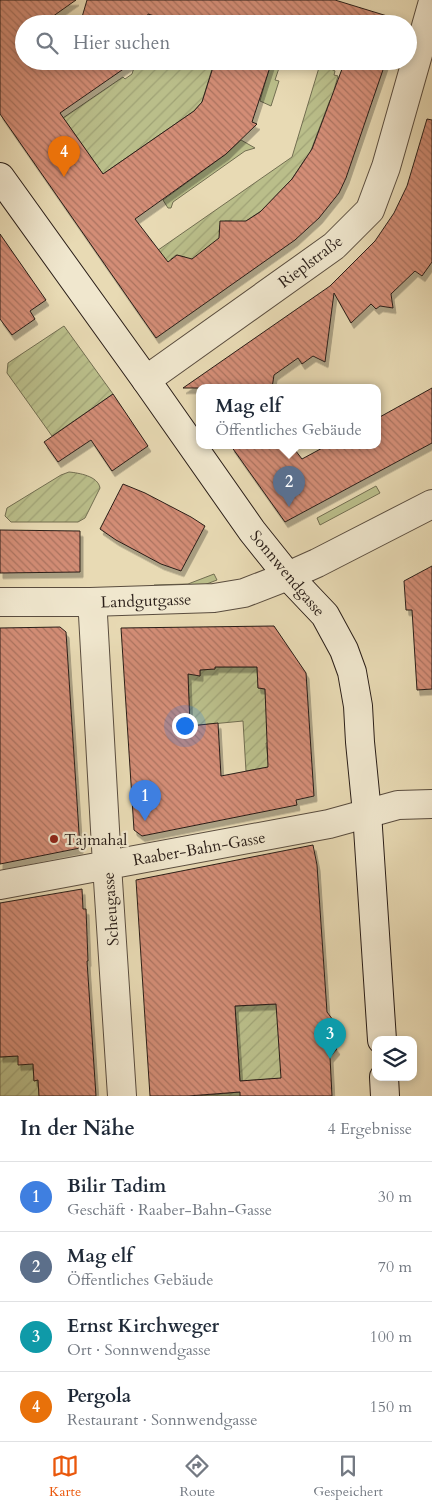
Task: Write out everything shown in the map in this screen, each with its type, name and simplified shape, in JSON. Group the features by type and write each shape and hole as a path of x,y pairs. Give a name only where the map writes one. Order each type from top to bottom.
{"street":[{"name":"Rieplstraße","path":"417,58 432,5"},
{"name":"Rieplstraße","path":"146,380 334,246 370,210 386,167 414,70"},
{"name":"Sonnwendgasse","path":"0,177 252,531 288,576 324,615 344,650 352,672 358,706 382,1036"},
{"name":"Landgutgasse","path":"0,602 90,602 230,596 244,593 317,563 432,504"},
{"name":"Scheugasse","path":"90,602 93,616 122,1096"},
{"name":"Raaber-Bahn-Gasse","path":"0,885 329,824 398,805 432,804"},
{"path":"384,1081 385,1096"}],"green space":[{"path":"133,70 212,70 202,102 194,111 103,174 63,118 123,77 125,79 132,74"},
{"path":"269,70 278,70 275,80 279,81 271,106 260,101"},
{"path":"318,70 333,70 335,71 334,75 338,76 334,90 339,91 330,100 310,153 314,163 305,159 292,179 269,203 270,205 237,227 232,221 225,221 220,225 219,232 223,237 189,263 185,257 176,255 171,259 172,267 151,255 292,157"},
{"path":"241,140 255,148 245,151 173,202 171,208 168,208 163,200 226,154"},
{"path":"64,326 113,394 52,436 7,373 8,363"},
{"path":"69,472 83,474 99,484 100,488 85,518 78,522 11,522 5,516 7,508"},
{"path":"376,486 380,493 320,525 317,518"},
{"path":"214,574 217,580 204,585 154,593 154,585 188,584"},
{"path":"215,667 257,667 258,688 265,689 268,743 266,743 269,767 246,771 243,721 169,728 189,713 188,670 200,676 200,670 215,669"},
{"path":"282,1004 287,1078 240,1081 235,1006"},
{"path":"36,1055 33,1067 34,1081 38,1080 39,1096 0,1096 0,1057"},
{"path":"240,1092 241,1096 196,1096"}],"building":[{"path":"0,0 76,0 55,15 15,15 15,70 122,70 60,113 103,174 194,111 202,102 212,70 269,70 252,122 257,124 226,154 135,219 168,262 177,255 192,259 219,238 220,221 246,221 260,212 292,179 312,149 342,70 383,70 346,178 339,193 319,218 295,240 156,338 0,114"},
{"path":"87,0 335,0 384,15 148,14 83,15"},
{"path":"427,119 432,120 432,262 422,276 415,271 391,294 393,308 380,306 376,309 371,304 351,323 334,293 325,362 313,356 302,364 298,358 274,375 273,384 196,384 196,388 183,388 330,286 375,241 394,213 407,186"},
{"path":"0,234 46,300 30,311 35,319 12,335 0,319"},
{"path":"432,388 432,443 285,522 233,449 294,449 302,459 320,449 381,449 381,416"},
{"path":"113,394 148,446 112,471 91,440 58,462 44,442"},
{"path":"123,484 145,493 205,526 181,571 161,564 116,540 100,529"},
{"path":"0,530 80,531 80,572 0,573"},
{"path":"432,566 432,689 417,690 412,610 406,610 404,581"},
{"path":"274,626 306,673 314,796 296,800 297,805 142,836 134,830 121,628","holes":["215,667 257,667 258,688 265,689 268,767 221,776 218,723 190,726 188,674 200,676 200,670 215,669"]},
{"path":"60,627 66,632 80,848 0,864 0,628"},
{"path":"313,845 317,865 327,1012 336,1024 325,1034 337,1049 330,1057 332,1096 240,1096 240,1092 188,1096 150,1096 136,880","holes":["276,1004 281,1078 240,1081 235,1006"]},
{"path":"82,889 83,909 86,909 87,961 96,1096 39,1096 38,1080 34,1081 33,1064 18,1065 18,1056 0,1057 0,903"}],"place":[{"name":"Pergola","path":"64,177"},
{"name":"Mag elf","path":"289,507"},
{"name":"Bilir Tadim","path":"145,821"},
{"name":"Tajmahal","path":"54,839"},
{"name":"Ernst Kirchweger","path":"330,1059"}]}
